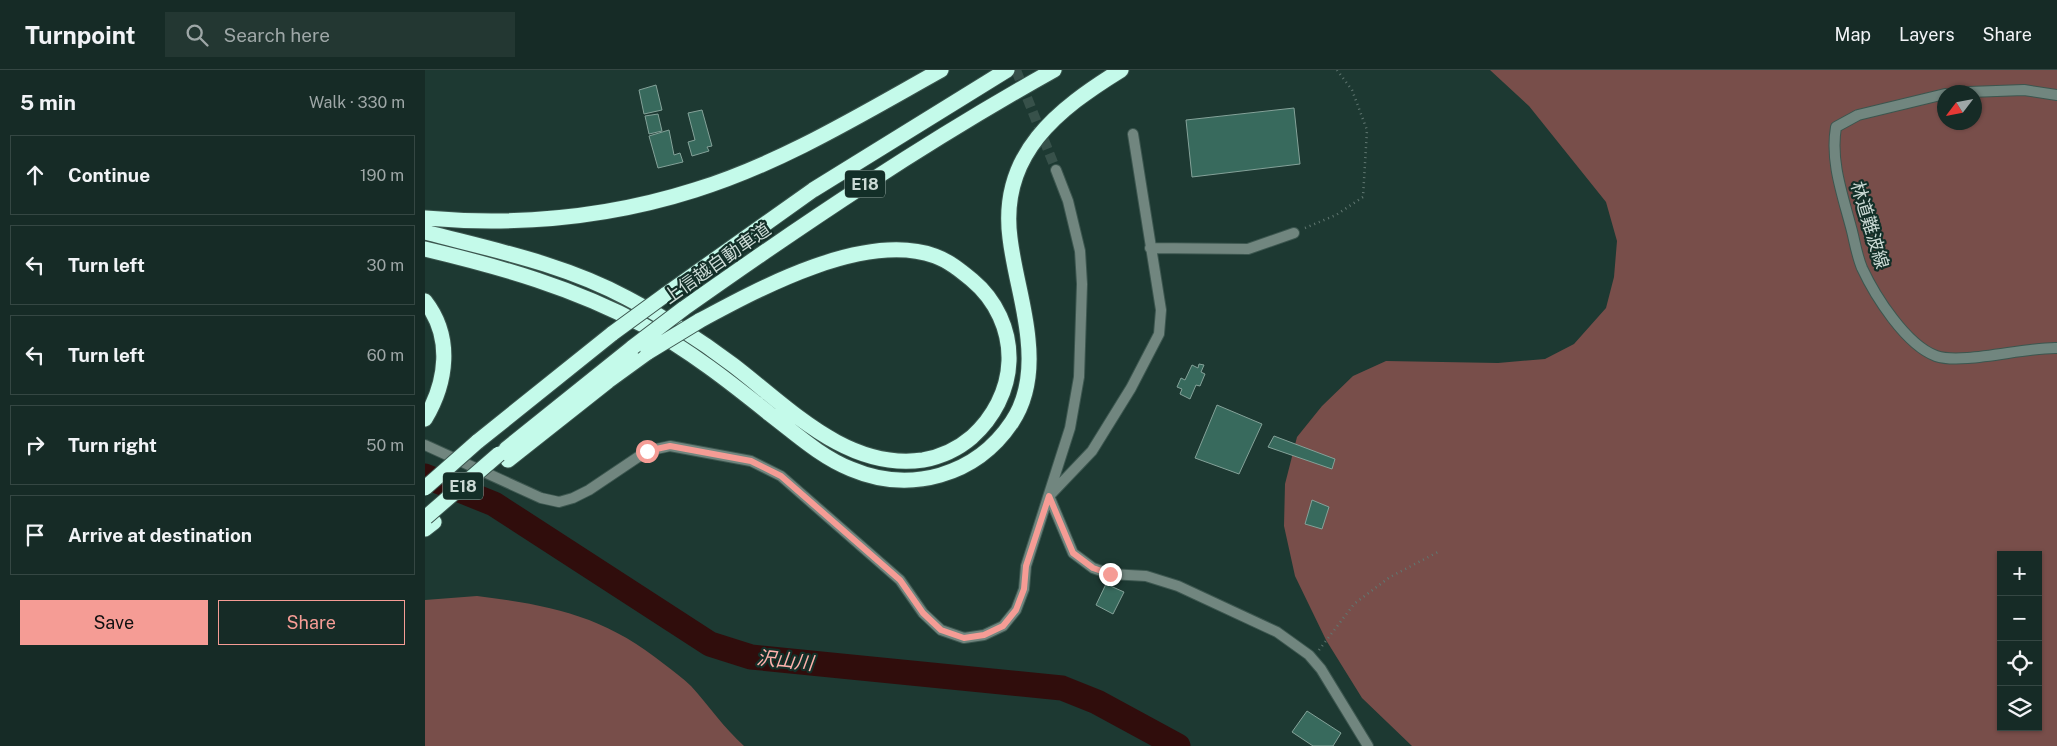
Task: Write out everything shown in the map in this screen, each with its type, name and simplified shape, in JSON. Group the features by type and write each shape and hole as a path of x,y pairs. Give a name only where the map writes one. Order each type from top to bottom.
{"highway":[{"path":"425,218 498,222 534,221 616,210 673,196 735,175 774,158 860,115 941,70"},
{"name":"上信越自動車道","path":"425,488 477,442 613,333 665,295 813,190 1007,70"},
{"name":"上信越自動車道","path":"428,522 633,347 683,309 821,213 894,166 1054,70"},
{"path":"425,249 520,274 585,297 616,311 679,347 722,377 799,437 850,469 874,477 899,481 942,476 963,468 999,439 1013,420 1026,385 1030,354 1027,328 1009,236 1009,208 1023,160 1035,138 1052,119 1076,98 1121,70"},
{"path":"425,232 557,268 626,297 698,341 810,426 836,442 865,454 890,460 910,462 950,452 984,426 997,407 1006,385 1009,363 1008,341 1002,320 990,299 974,281 956,267 935,256 912,251 889,250 833,260 767,285 699,321 649,352 503,457"},
{"path":"425,301 437,320 443,339 445,358 443,377 436,400 425,419"}],"street":[{"path":"1982,92 2024,90 2057,95"},
{"name":"林道難波線","path":"1937,95 1858,115 1836,127 1834,142 1835,167 1862,267 1894,321 1916,345 1937,356 1961,358 2038,347 2057,348"},
{"path":"1049,496 1092,451 1131,388 1159,334 1161,310 1133,134"},
{"path":"425,445 541,498 559,502 589,490 647,451 654,449 670,446 751,461 781,476 900,580 923,613 941,630 964,638 984,635 1003,626 1016,610 1024,589 1026,566 1069,428 1079,377 1082,284 1080,251 1075,227 1056,170"},
{"path":"1150,248 1249,249 1294,233"},
{"path":"1049,496 1073,553 1093,568 1110,574 1146,576 1178,586 1277,632 1312,659 1321,669 1367,746"}],"path":[{"path":"1294,233 1336,215 1363,197 1367,130 1352,90 1337,70"},
{"path":"1312,659 1354,604 1390,577 1438,552"}],"shaded area":[{"path":"1490,70 2057,70 2057,746 1412,746 1362,698 1326,640 1295,576 1284,526 1285,484 1297,437 1322,406 1353,376 1386,361 1498,363 1545,359 1574,344 1606,308 1614,277 1617,241 1606,202 1529,106"},
{"path":"477,596 529,604 576,615 620,634 642,648 688,683 744,746 425,746 425,600"}],"building":[{"path":"656,85 662,110 644,114 639,90"},
{"path":"1294,108 1300,164 1192,177 1186,120"},
{"path":"702,110 712,146 707,147 709,151 692,156 688,142 695,140 688,113"},
{"path":"658,114 662,131 649,134 645,116"},
{"path":"669,130 674,155 680,153 683,162 658,168 649,136"},
{"path":"1199,364 1204,365 1201,372 1205,374 1200,386 1196,385 1190,399 1180,394 1182,389 1177,387 1181,378 1185,380 1192,365 1198,368"},
{"path":"1217,405 1262,424 1239,474 1195,458"},
{"path":"1274,436 1335,459 1332,469 1268,447"},
{"path":"1312,500 1329,507 1322,529 1305,524"},
{"path":"1106,584 1124,592 1113,614 1096,605"},
{"path":"1307,711 1341,733 1333,746 1313,746 1292,732"}],"waterway":[{"name":"沢山川","path":"425,476 494,504 710,644 751,657 1062,688 1097,702 1178,746"}],"tunnel":[{"path":"1016,70 1056,170"}],"route":[{"path":"647,451 670,446 751,461 781,476 900,580 923,613 941,630 964,638 984,635 1003,626 1016,610 1024,589 1026,566 1049,496 1073,553 1093,568 1110,574"}]}
